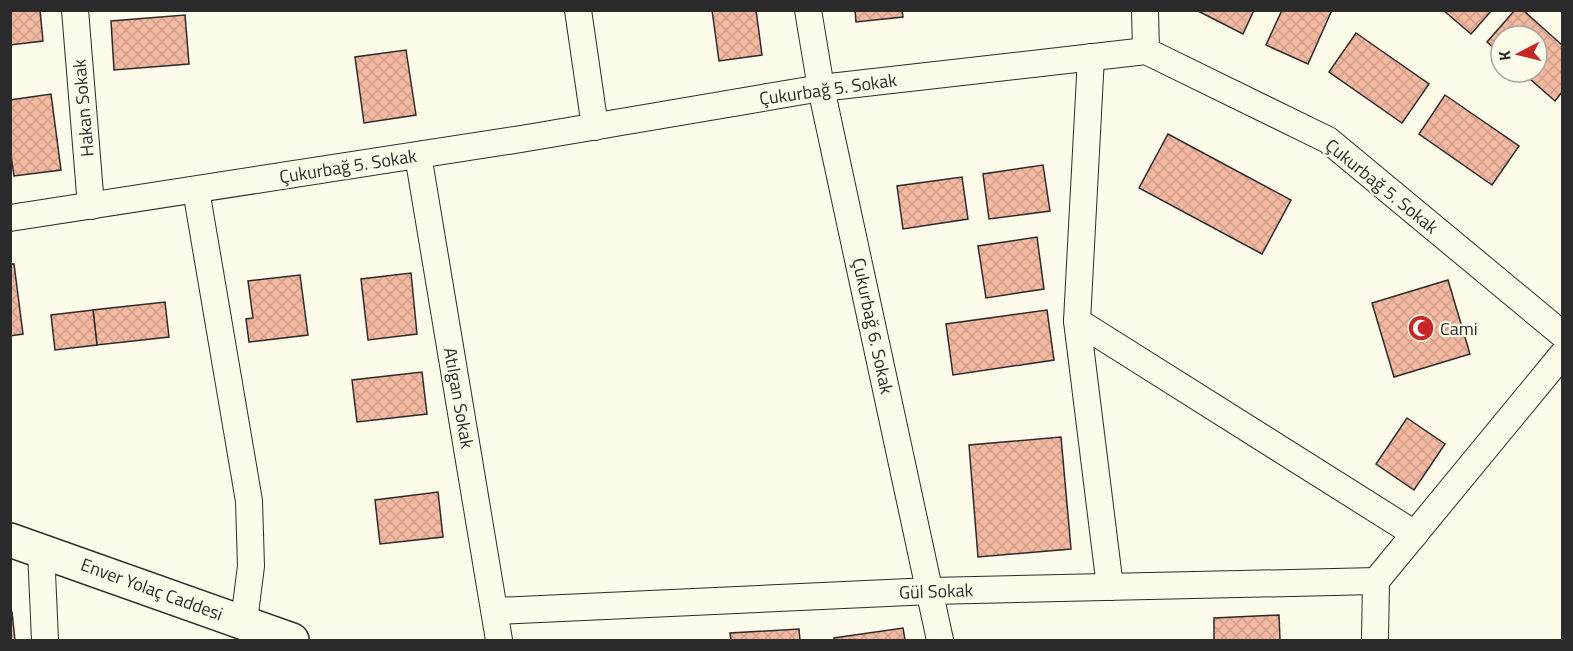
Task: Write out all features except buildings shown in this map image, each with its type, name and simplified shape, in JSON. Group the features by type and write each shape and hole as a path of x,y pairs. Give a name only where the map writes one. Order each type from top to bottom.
{"street":[{"name":"Hakan Sokak","path":"75,10 91,206"},
{"path":"578,10 595,127"},
{"name":"Çukurbağ 6. Sokak","path":"808,10 821,88 940,640"},
{"path":"1145,10 1146,51"},
{"name":"Çukurbağ 5. Sokak","path":"10,218 595,127 821,88 1146,51 1328,140 1563,334"},
{"path":"1091,57 1077,321 1110,586"},
{"name":"Atılgan Sokak","path":"418,155 499,640"},
{"path":"196,190 249,501 251,566 244,621"},
{"path":"1077,321 1415,534"},
{"path":"1375,640 1376,581 1563,355"},
{"path":"26,545 45,640"},
{"name":"Enver Yolaç Caddesi","path":"26,545 292,640"},
{"name":"Gül Sokak","path":"495,611 931,591 1376,581"}],"place":[{"name":"Cami","path":"1421,328"}]}
